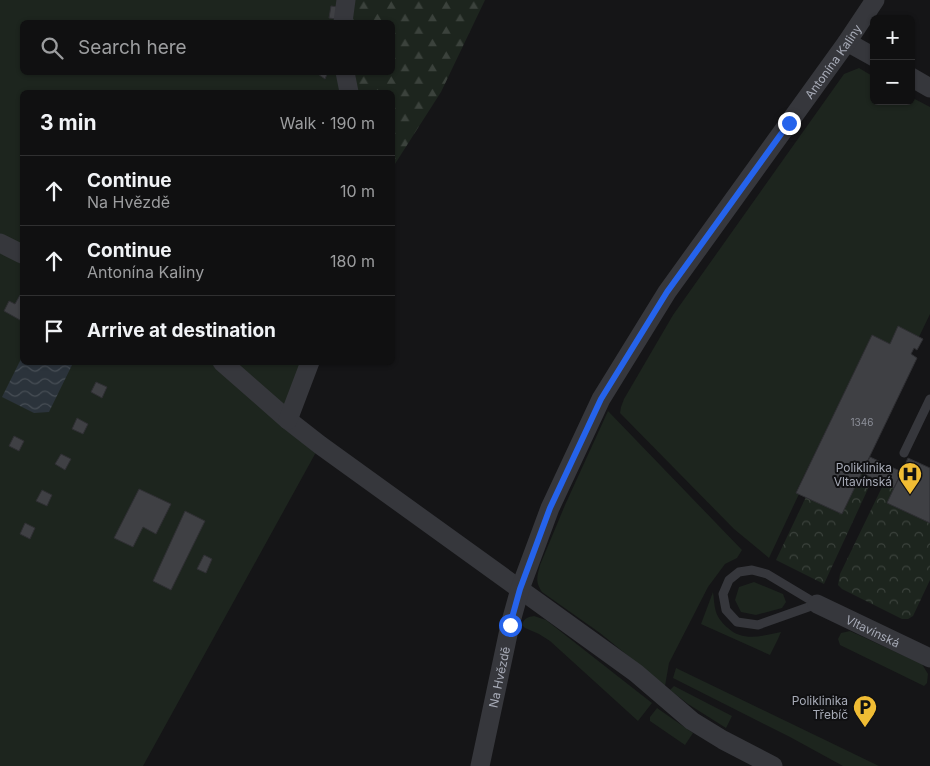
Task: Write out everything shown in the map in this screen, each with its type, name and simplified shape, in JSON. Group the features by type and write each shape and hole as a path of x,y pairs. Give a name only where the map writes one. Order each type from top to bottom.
{"street":[{"path":"343,20 346,0"},
{"name":"Antonína Kaliny","path":"520,589 550,508 601,399 667,292 847,42 875,0"},
{"path":"847,42 870,55"},
{"path":"345,75 348,90"},
{"path":"915,79 930,88"},
{"path":"0,243 20,253"},
{"path":"225,365 288,420 320,445 636,673 692,721 723,740 774,766"},
{"path":"288,420 309,365"},
{"name":"Na Hvězdě","path":"480,766 510,625 520,589"},
{"name":"Vltavínská","path":"817,604 930,658"}],"lane":[{"path":"904,453 930,399"},
{"path":"752,570 767,574 817,604 758,625 737,622 726,610 723,594 729,580 739,572 752,570"}],"green space":[{"path":"0,0 346,0 343,20 20,20 20,75 345,75 349,90 20,90 20,365 309,365 288,420 320,445 143,766 0,766"},
{"path":"346,0 485,0 441,92 395,164 395,90 349,90 345,75 395,75 395,20 343,20"},
{"path":"859,68 870,75 870,105 915,105 915,99 930,107 930,314 919,337 898,327 890,344 872,335 796,492 799,494 769,558 734,529 620,413 624,399 673,315 844,74"},
{"path":"608,411 742,550 737,558 725,564 708,587 669,663 665,686 600,633 542,592 538,582 537,576 540,565"},
{"path":"862,473 873,478 824,584 776,560 806,497 841,514"},
{"path":"884,483 894,488 887,503 930,523 930,580 913,616 908,619 902,619 842,589 838,585 840,574"},
{"path":"754,582 783,594 786,602 782,608 756,615 741,612 735,600 739,587"},
{"path":"713,592 718,616 724,625 734,632 753,637 781,632 770,655 701,624"},
{"path":"534,616 546,620 652,703 638,721 550,641 522,625 526,618"},
{"path":"850,631 922,664 928,674 927,683 924,686 840,645 838,639 841,633"},
{"path":"676,668 879,766 843,766 673,678"},
{"path":"674,686 732,716 726,728 670,690"},
{"path":"657,708 693,733 685,745 650,721 650,717"}],"water":[{"path":"20,361 20,365 72,365 49,412 34,413 2,397"}],"building":[{"path":"331,6 338,7 336,19 329,18"},
{"path":"20,295 20,320 4,311 9,301 15,304"},
{"path":"898,326 923,339 917,350 914,348 911,354 917,358 842,514 796,493 872,335 890,344"},
{"path":"96,382 107,387 102,398 91,392"},
{"path":"77,418 88,424 83,434 72,429"},
{"path":"14,436 24,441 19,451 9,446"},
{"path":"61,454 71,459 65,470 55,464"},
{"path":"870,457 902,472 894,488 862,473"},
{"name":"Poliklinika Vltavínská","path":"908,458 930,468 930,523 887,503"},
{"path":"139,489 171,504 156,534 143,527 133,547 114,538"},
{"path":"42,490 52,495 47,506 36,501"},
{"path":"185,511 205,521 171,590 153,581"},
{"path":"25,523 35,528 30,539 20,534"},
{"path":"204,555 212,559 206,573 197,569"}],"place":[{"name":"Poliklinika Vltavínská","path":"910,495"},
{"name":"Poliklinika Třebíč","path":"865,728"}],"route":[{"path":"510,625 520,589 550,508 601,399 667,292 789,123"}]}
